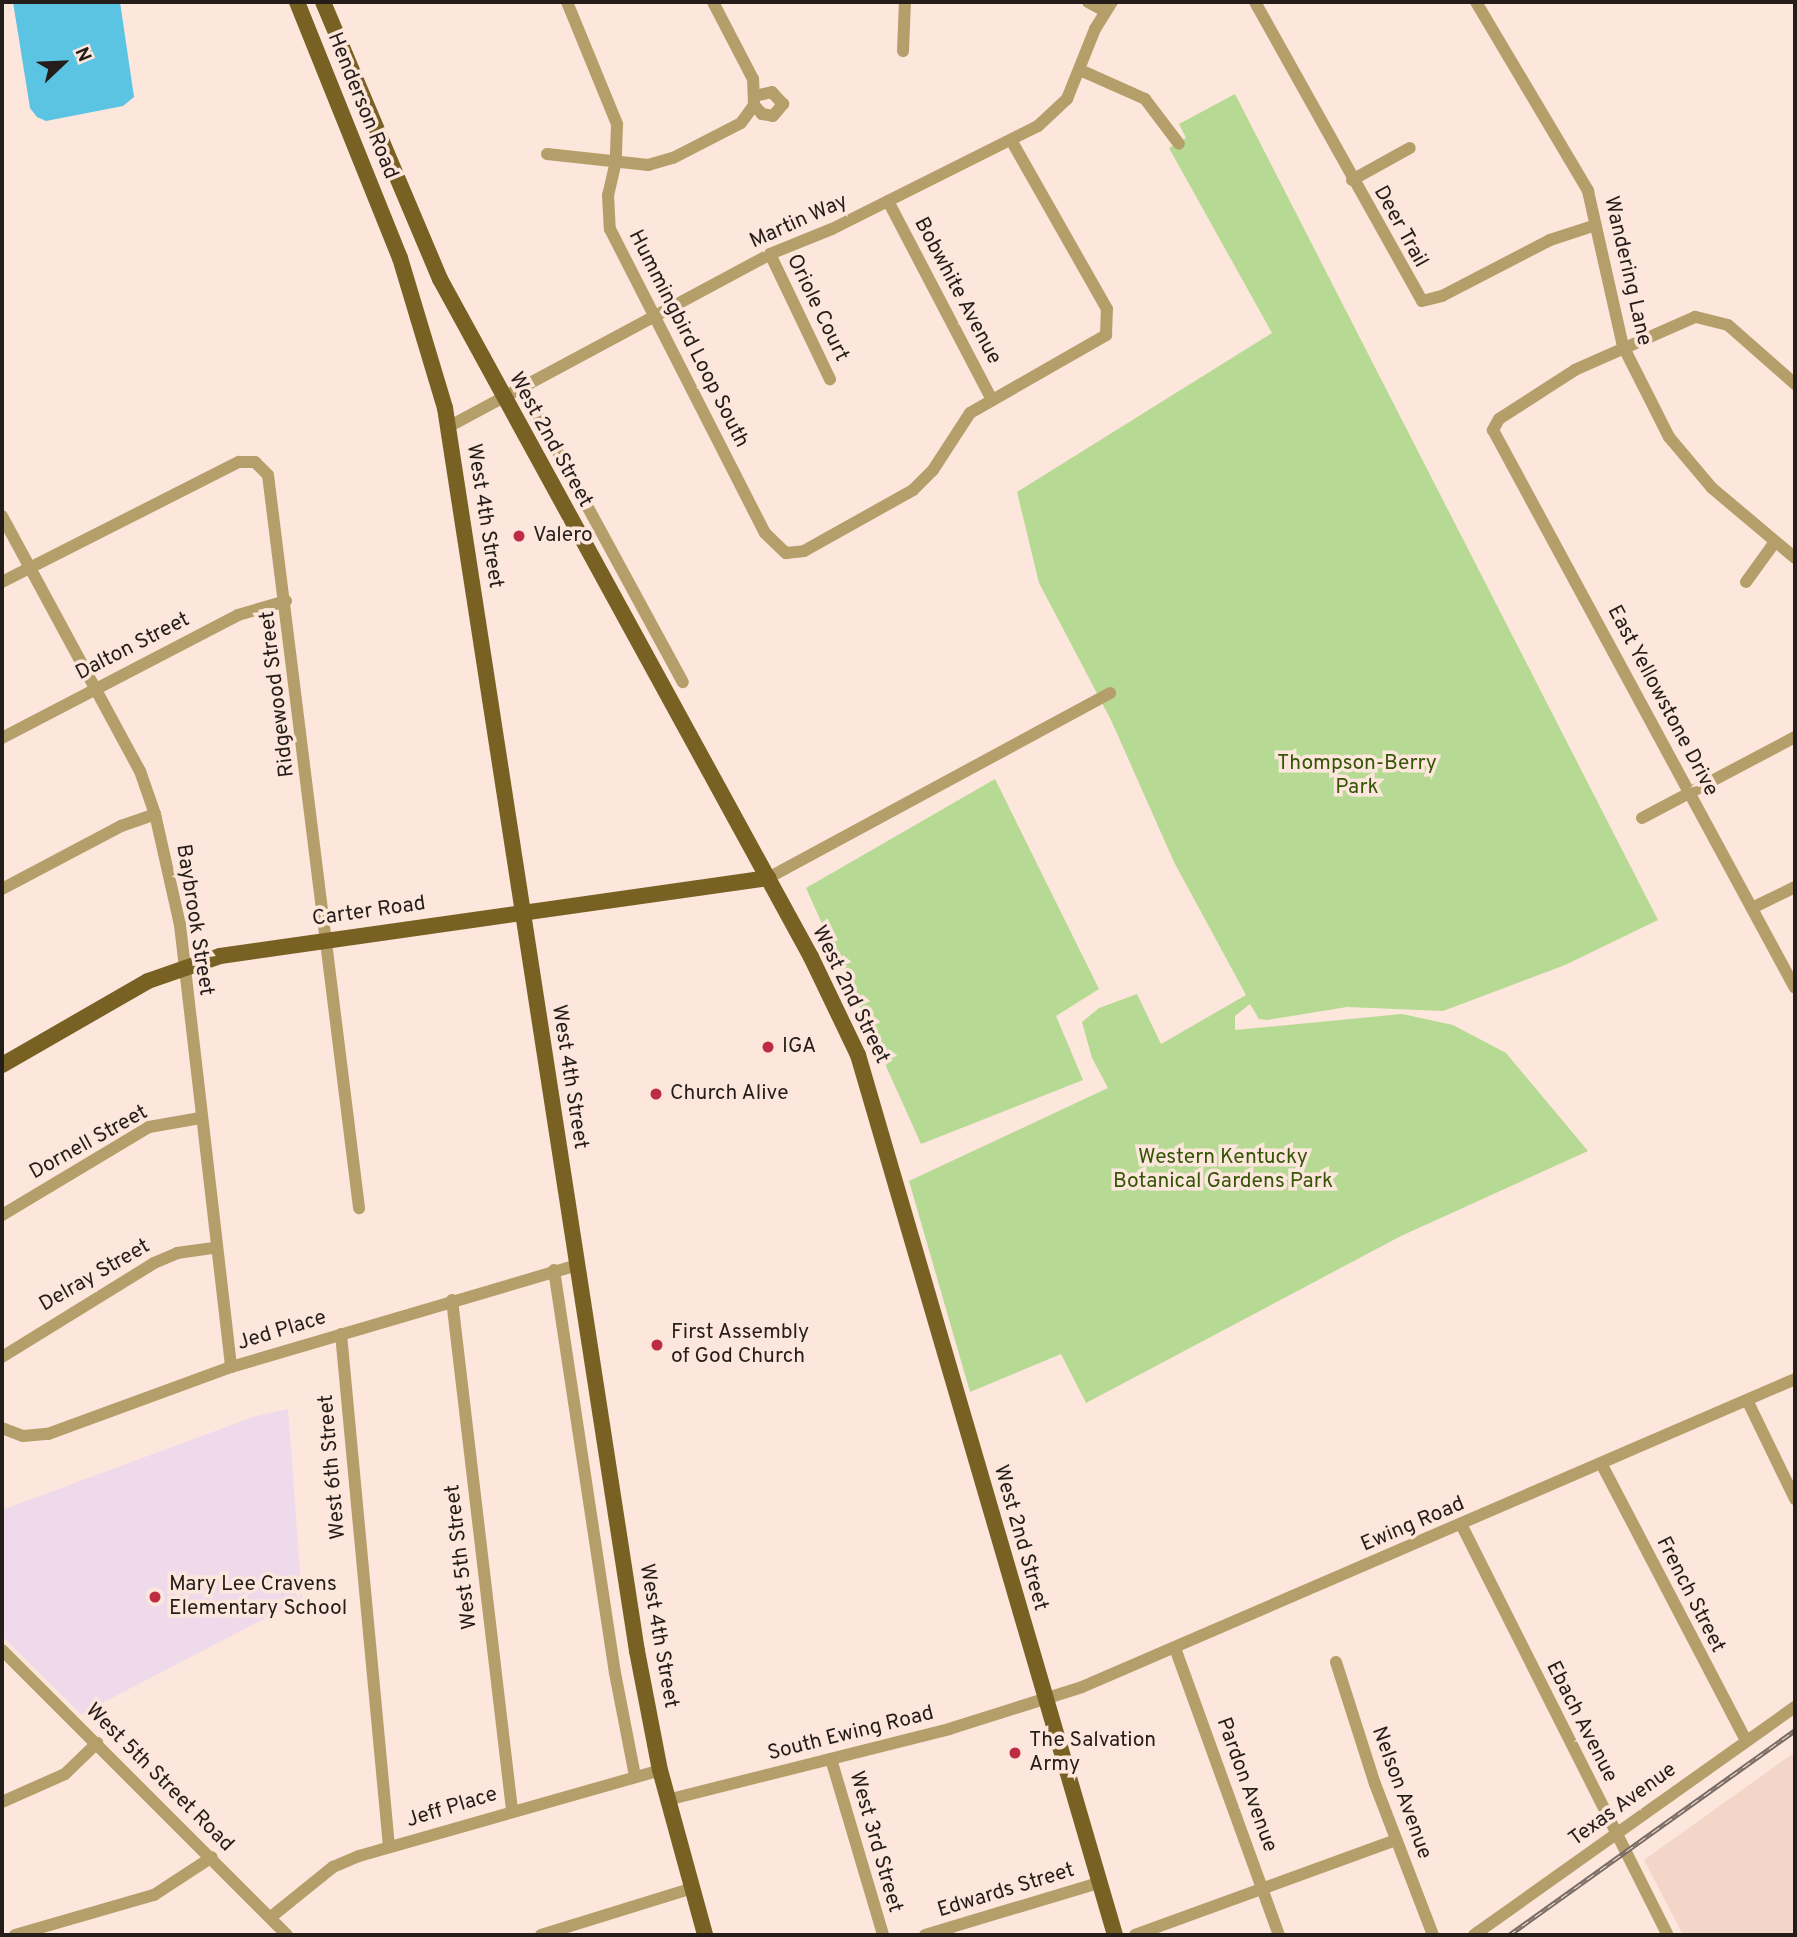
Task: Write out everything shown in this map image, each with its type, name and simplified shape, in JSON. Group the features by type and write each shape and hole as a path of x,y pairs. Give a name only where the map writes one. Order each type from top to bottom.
{"main road":[{"name":"Henderson Road","path":"297,2 388,226"},
{"name":"Henderson Road","path":"323,2 380,141"},
{"name":"West 2nd Street","path":"380,141 440,279 836,1005 868,1079 1044,1701 1115,1935"},
{"name":"West 4th Street","path":"388,226 421,320 448,427 637,1651 667,1800 705,1935"},
{"name":"Carter Road","path":"2,1065 78,1018 184,967 239,952 768,878"}],"street":[{"name":"Hummingbird Loop South","path":"566,2 613,111 618,136 616,161 608,195 610,229 765,533 778,549 795,554 913,490 933,470 961,423 991,398"},
{"path":"547,154 648,165 673,158 733,129 754,101 749,69 713,2"},
{"path":"903,51 905,2"},
{"path":"1088,2 1108,6"},
{"name":"Deer Trail","path":"1255,2 1352,180 1422,301 1442,296 1550,240 1596,225"},
{"name":"Wandering Lane","path":"1476,2 1536,108 1576,163 1596,225 1623,346 1678,452 1795,558"},
{"name":"Martin Way","path":"448,427 770,254 888,201 1011,140 1059,110 1108,6"},
{"path":"1080,70 1145,99 1179,144"},
{"path":"991,398 1106,335 1109,316 1011,140"},
{"path":"1352,180 1410,148"},
{"name":"Bobwhite Avenue","path":"888,201 991,398"},
{"name":"Oriole Court","path":"770,254 830,379"},
{"path":"1623,346 1671,325 1712,318 1728,325 1795,384"},
{"name":"East Yellowstone Drive","path":"1623,346 1499,419 1494,433 1795,988"},
{"name":"West 2nd Street","path":"522,386 683,682"},
{"name":"Ridgewood Street","path":"2,582 194,482 247,460 262,467 271,486 359,1208"},
{"name":"Baybrook Street","path":"2,516 93,690 140,771 155,814 184,967 214,1248 230,1367"},
{"path":"1746,582 1775,542"},
{"name":"Dalton Street","path":"2,738 238,615 286,601"},
{"path":"645,654 663,647"},
{"path":"768,878 1110,693"},
{"path":"1642,818 1795,737"},
{"path":"2,889 121,825 155,814"},
{"path":"1752,908 1795,887"},
{"name":"Dornell Street","path":"2,1214 149,1128 200,1118"},
{"name":"Delray Street","path":"2,1357 154,1262 177,1253 214,1248"},
{"name":"Jed Place","path":"2,1428 23,1436 48,1434 230,1367 578,1265"},
{"path":"554,1270 615,1673 635,1776"},
{"name":"West 5th Street","path":"452,1300 512,1810"},
{"name":"West 6th Street","path":"341,1334 389,1847"},
{"name":"Ewing Road","path":"1044,1701 1175,1648 1602,1465 1795,1379"},
{"path":"1748,1402 1795,1499"},
{"name":"French Street","path":"1602,1465 1746,1741"},
{"name":"Ebach Avenue","path":"1462,1525 1668,1935"},
{"name":"Pardon Avenue","path":"1175,1648 1279,1935"},
{"name":"West 5th Street Road","path":"2,1650 212,1857 287,1935"},
{"name":"Nelson Avenue","path":"1336,1662 1396,1840 1433,1935"},
{"name":"South Ewing Road","path":"667,1800 1044,1701"},
{"name":"Texas Avenue","path":"1474,1935 1795,1707"},
{"path":"2,1802 65,1774 97,1743"},
{"name":"West 3rd Street","path":"831,1759 883,1935"},
{"name":"Jeff Place","path":"271,1917 333,1867 512,1810 660,1770"},
{"path":"1135,1935 1396,1840"},
{"path":"15,1935 153,1895 212,1857"},
{"name":"Edwards Street","path":"925,1935 1098,1883"},
{"path":"541,1935 690,1889"}],"shaded area":[{"path":"288,1409 302,1599 81,1714 2,1636 2,1510 256,1416"},
{"path":"1795,1752 1795,1935 1683,1935 1644,1860"}],"green space":[{"name":"Thompson-Berry Park","path":"1235,94 1658,920 1565,965 1443,1011 1347,1007 1267,1020 1259,1019 1250,1004 1235,1016 1235,1030 1402,1014 1453,1025 1506,1053 1588,1151 1401,1236 1086,1403 1061,1354 970,1392 909,1181 1108,1088 1092,1058 1082,1022 1099,1008 1137,994 1161,1044 1246,995 1174,862 1111,720 1039,583 1017,492 1272,333 1169,148 1186,138 1179,124"},
{"path":"995,779 1099,989 1056,1016 1083,1080 921,1144 806,888"}],"water":[{"path":"13,2 120,2 134,97 123,106 46,121 37,117 30,108"}],"railway":[{"path":"1509,1935 1795,1730"}],"place":[{"name":"Valero","path":"519,536"},
{"name":"IGA","path":"768,1047"},
{"name":"Church Alive","path":"656,1094"},
{"name":"First Assembly of God Church","path":"657,1345"},
{"name":"Mary Lee Cravens Elementary School","path":"155,1597"},
{"name":"The Salvation Army","path":"1015,1753"}],"park label":[{"name":"Western Kentucky Botanical Gardens Park","path":"1223,1170"}]}
